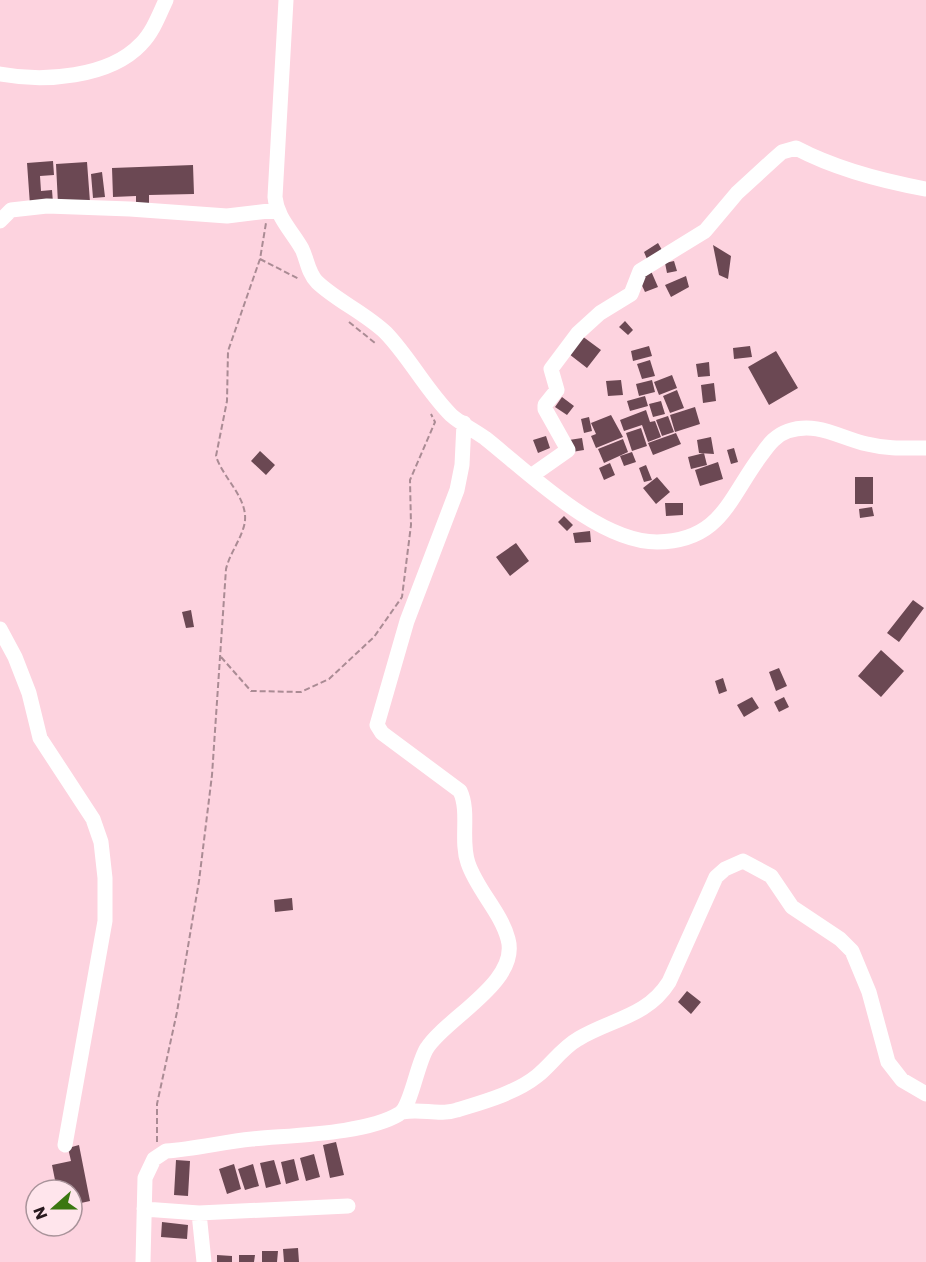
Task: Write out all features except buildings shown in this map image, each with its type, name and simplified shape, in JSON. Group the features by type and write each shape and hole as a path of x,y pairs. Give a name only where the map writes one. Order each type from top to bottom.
{"street":[{"path":"0,74 33,78 62,77 112,63 129,55 142,44 166,0"},
{"path":"286,0 272,212 301,247 313,278 374,322 397,346 452,416 464,423 564,504 597,522 647,541 692,537 719,519 764,451 777,437 786,432 802,428 819,429 869,445 926,448"},
{"path":"531,476 568,450 545,410 545,405 557,390 550,369 558,358 600,313 631,294 640,271 705,231 737,193 782,152 796,148 814,157 895,184 926,189"},
{"path":"0,221 11,210 47,206 130,208 227,216 272,212"},
{"path":"403,1112 427,1048 493,985 502,971 509,949 506,934 468,864 464,848 463,804 459,791 382,733 377,725 407,621 457,490 462,465 464,423"},
{"path":"0,630 15,657 29,693 40,738 93,819 101,842 105,878 105,921 65,1145"},
{"path":"143,1262 145,1178 157,1156 166,1150 365,1127 413,1110 455,1111 516,1089 536,1077 573,1042 644,1009 660,995 669,982 716,878 726,869 743,861 771,876 792,907 840,939 852,951 869,992 888,1062 902,1080 926,1094"},
{"path":"144,1209 199,1213 348,1206"},
{"path":"199,1213 204,1262"}],"path":[{"path":"157,1156 157,1104 177,1012 199,881 212,775 226,570 229,556 245,520 239,497 219,465 218,444 227,401 228,351 260,259 272,212"},
{"path":"260,259 294,275 303,282"},
{"path":"343,317 378,345"},
{"path":"221,657 251,691 301,692 329,679 374,637 402,597 411,525 410,480 435,422 427,405"}]}
